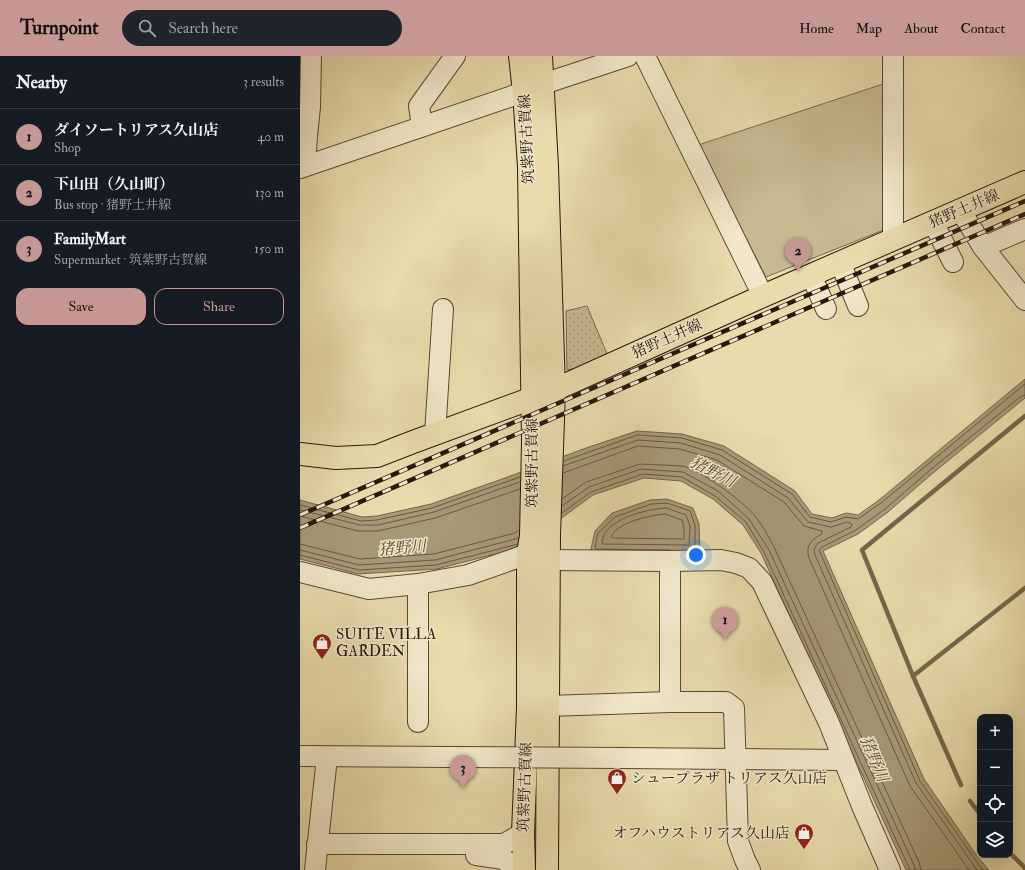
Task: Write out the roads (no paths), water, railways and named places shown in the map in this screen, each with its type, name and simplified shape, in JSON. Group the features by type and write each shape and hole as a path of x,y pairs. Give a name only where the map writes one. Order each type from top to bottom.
{"main road":[{"name":"筑紫野古賀線","path":"520,56 534,88 547,166 554,390 542,439 528,708 523,833 524,870"},
{"name":"筑紫野古賀線","path":"541,56 534,88 529,166 532,397 542,439"},
{"name":"猪野土井線","path":"300,454 336,458 377,456 554,390 763,296 1025,182"},
{"name":"筑紫野古賀線","path":"536,542 548,560 547,870"}],"street":[{"path":"311,56 310,107 303,167 628,56"},
{"path":"422,126 419,106 455,56"},
{"path":"645,56 763,296"},
{"path":"893,56 893,239"},
{"path":"960,211 983,247 1025,300"},
{"path":"933,222 953,262"},
{"path":"983,247 1025,229"},
{"path":"840,262 858,306"},
{"path":"811,275 826,310"},
{"path":"435,434 443,309"},
{"path":"300,572 369,589 418,584 468,575 536,542"},
{"path":"548,560 670,562 721,560 736,563 749,568 762,582 829,723 843,760 890,870"},
{"path":"670,562 670,702"},
{"path":"418,584 418,722"},
{"path":"547,706 670,702 726,702 734,708 738,841 750,870"},
{"path":"300,756 843,760"},
{"path":"316,857 327,757"},
{"path":"316,857 504,844 523,833"},
{"path":"316,857 482,855 504,859 515,870"}],"water":[{"name":"猪野川","path":"1025,379 1025,398 888,512 858,534 823,551 924,779 977,858 979,858 989,870 906,870 761,553 743,525 713,499 681,481 644,478 593,495 522,547 437,569 358,574 300,559 300,500 362,517 377,516 431,504 637,431 682,434 724,446 795,491 812,514 832,518 846,513 858,515 879,500"},
{"path":"667,499 693,508 699,524 700,554 590,553 595,531 612,513 650,500"}],"waterway":[{"path":"1025,416 862,550 913,676 1025,588"},
{"path":"913,676 961,785"},
{"path":"970,801 977,810"},
{"path":"1013,856 1025,868"}],"railway":[{"path":"300,515 1025,201"},
{"path":"300,528 1025,214"}],"place":[{"name":"下山田（久山町）","path":"798,271"},
{"name":"ダイソートリアス久山店","path":"725,640"},
{"name":"SUITE VILLA GARDEN","path":"322,660"},
{"name":"FamilyMart","path":"463,788"},
{"name":"シュープラザ トリアス久山店","path":"617,795"},
{"name":"オフハウストリアス久山店","path":"804,850"}]}
